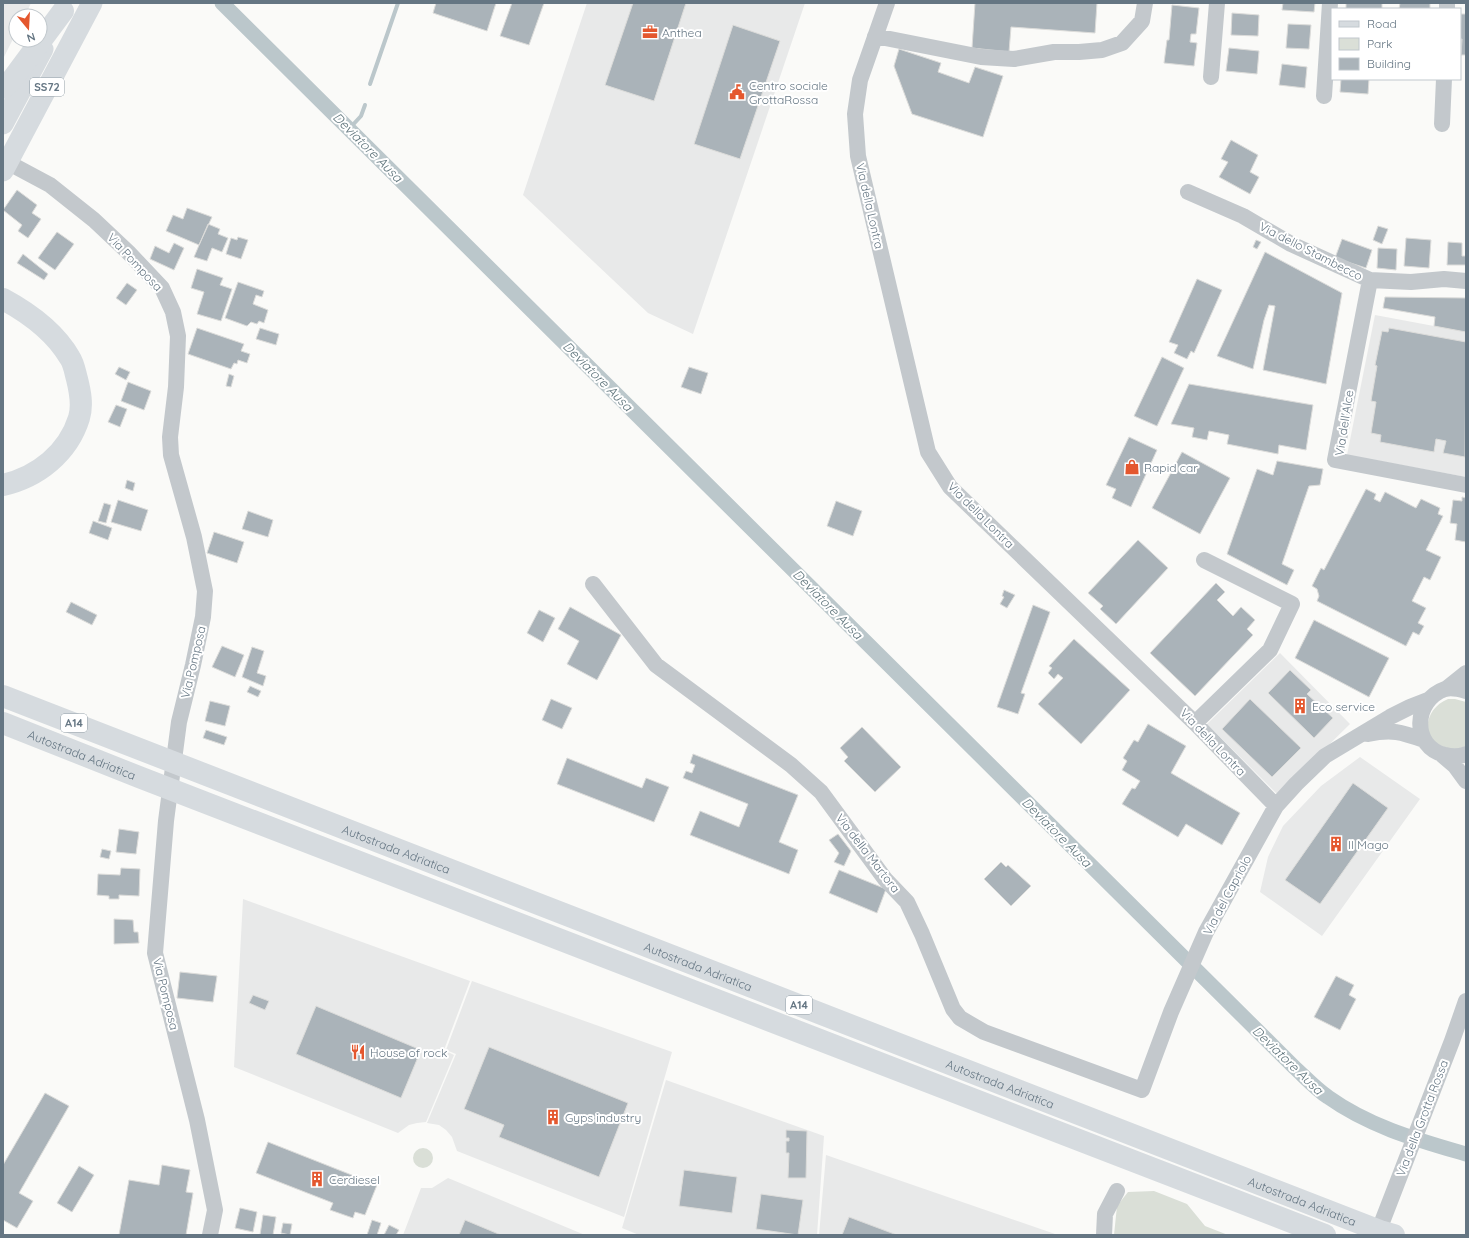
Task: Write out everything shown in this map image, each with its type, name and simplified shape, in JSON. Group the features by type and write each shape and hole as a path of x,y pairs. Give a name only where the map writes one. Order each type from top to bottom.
{"highway":[{"path":"3,88 11,81 65,7"},
{"path":"3,299 39,322 53,334 64,348 71,360 79,387 81,404 79,418 66,443 57,455 33,475 18,482 3,485"},
{"path":"3,475 44,467"},
{"name":"Autostrada Adriatica","path":"3,696 1380,1231 1394,1235"},
{"name":"Autostrada Adriatica","path":"3,723 139,777 1325,1235"}],"main road":[{"name":"SS72","path":"5,167 92,3"},
{"name":"SS72","path":"3,124 65,7"}],"street":[{"name":"Via della Lontra","path":"887,3 860,80 856,114 858,156 928,452 950,487 1195,723 1276,806"},
{"path":"875,36 981,57 1014,59 1054,52 1102,50 1122,43 1142,21 1145,3"},
{"path":"1211,76 1217,3"},
{"path":"1324,96 1330,3"},
{"path":"1442,124 1444,80"},
{"name":"Via Pomposa","path":"5,167 50,185 94,220 128,252 162,288 173,312 178,336 176,387 170,437 171,456 194,537 205,591 203,617 179,722 166,821 155,953 197,1120 215,1210 210,1235"},
{"name":"Via dello Stambecco","path":"1188,192 1243,216 1291,244 1370,280 1411,282 1466,280"},
{"name":"Via dell'Alce","path":"1370,280 1335,460 1466,485"},
{"path":"1195,723 1270,650 1292,604 1204,560"},
{"name":"Via della Martora","path":"593,584 656,666 791,765 821,792 885,879 907,902 953,1009 960,1018 984,1032 1142,1090"},
{"path":"1446,689 1466,673"},
{"path":"1446,689 1456,688 1466,691"},
{"name":"Via del Capriolo","path":"1142,1090 1171,1012 1208,929 1276,806 1325,756 1390,718 1410,707 1428,700 1446,689"},
{"path":"1428,700 1422,710 1420,720 1420,731 1424,740 1455,766 1466,780"},
{"name":"Via del Capriolo","path":"1362,735 1385,731 1398,732 1424,740"},
{"path":"1441,754 1451,757 1466,754"},
{"name":"Via della Grotta Rossa","path":"1377,1235 1466,1001"},
{"path":"1104,1235 1105,1214 1117,1191"}],"shaded area":[{"path":"3,3 31,3 29,8 8,8 8,48 3,59"},
{"path":"587,3 805,3 693,334 648,313 523,195"},
{"path":"1375,315 1466,332 1466,477 1347,455"},
{"path":"1280,653 1350,724 1278,795 1207,724"},
{"path":"1360,757 1420,799 1322,936 1260,892 1268,857 1283,826 1321,786"},
{"path":"243,899 470,981 444,1050 454,1055 426,1122 409,1125 398,1133 234,1067"},
{"path":"472,981 672,1052 624,1217 457,1151 452,1137 446,1130 439,1125 427,1123 456,1054 446,1050"},
{"path":"666,1080 824,1136 817,1235 639,1235 622,1228"},
{"path":"826,1155 1058,1235 819,1235"},
{"path":"448,1178 585,1235 403,1235 421,1188 432,1188"}],"green space":[{"path":"1448,699 1466,702 1466,746 1457,749 1447,748 1436,743 1428,730 1430,716 1434,709 1440,703"},
{"path":"423,1148 430,1151 433,1158 430,1165 423,1168 416,1165 413,1158 416,1151"},
{"path":"1154,1191 1187,1204 1205,1226 1228,1235 1114,1235 1117,1206 1128,1192"}],"building":[{"path":"436,3 496,3 487,31 433,13"},
{"path":"512,3 544,3 529,45 500,36"},
{"name":"Anthea","path":"633,3 686,3 654,101 605,85"},
{"path":"975,3 1097,3 1095,33 1011,27 1009,52 972,48"},
{"path":"1283,3 1315,3 1314,12 1282,10"},
{"path":"1346,3 1382,3 1382,8 1346,8"},
{"path":"1400,3 1430,3 1430,8 1399,8"},
{"path":"1172,5 1199,8 1196,34 1191,34 1190,42 1197,43 1194,66 1164,63 1167,40 1169,40"},
{"path":"1232,13 1259,15 1258,36 1231,35"},
{"path":"1461,14 1466,14 1466,55 1461,55"},
{"path":"1288,24 1311,25 1309,49 1286,48"},
{"name":"Centro sociale GrottaRossa","path":"733,25 780,41 740,159 694,144"},
{"path":"1229,48 1259,51 1257,74 1226,71"},
{"path":"899,49 941,63 938,72 969,83 975,67 1003,76 983,137 912,114 894,66"},
{"path":"1282,64 1307,67 1305,88 1279,85"},
{"path":"1341,80 1369,80 1368,94 1340,92"},
{"path":"1231,140 1258,155 1250,172 1259,177 1250,194 1219,177 1228,162 1221,159"},
{"path":"17,190 37,205 32,213 41,219 28,238 18,231 22,225 3,210"},
{"path":"187,208 212,217 199,245 166,231 173,215 183,219"},
{"path":"208,224 220,229 218,234 228,238 222,252 212,248 207,261 194,257"},
{"path":"1378,226 1388,229 1382,244 1373,240"},
{"path":"57,232 74,244 55,270 38,258"},
{"path":"238,237 248,240 241,259 226,254 231,238 237,240"},
{"path":"1406,238 1431,240 1429,268 1404,266"},
{"path":"1342,239 1372,250 1366,268 1335,258"},
{"path":"1256,240 1261,242 1257,249 1253,247"},
{"path":"1448,242 1462,243 1462,256 1466,256 1466,265 1447,265"},
{"path":"174,243 184,248 174,270 150,259 155,246 169,253"},
{"path":"1378,248 1397,249 1396,270 1377,268"},
{"path":"1265,252 1342,293 1326,384 1263,370 1275,306 1269,305 1264,320 1253,369 1217,356"},
{"path":"23,254 48,274 44,280 17,263"},
{"path":"197,269 223,278 220,285 232,289 221,321 197,314 204,292 191,288"},
{"path":"1197,279 1222,290 1194,353 1191,351 1187,359 1174,353 1178,345 1169,342"},
{"path":"238,282 264,291 262,297 256,295 253,304 268,310 264,323 259,321 257,324 251,322 247,326 225,318"},
{"path":"127,283 137,290 126,305 116,298"},
{"path":"1385,297 1466,298 1466,332 1434,326 1435,317 1383,308"},
{"path":"197,328 244,344 241,351 250,354 247,363 238,360 237,364 234,363 231,369 188,354"},
{"path":"260,328 279,334 276,345 256,339"},
{"path":"1389,328 1466,342 1465,457 1443,453 1446,441 1436,439 1434,452 1380,442 1381,435 1371,433 1376,402 1371,401 1377,366 1375,365 1382,331 1388,332"},
{"path":"1162,357 1184,368 1157,426 1134,416"},
{"path":"119,367 130,372 126,380 115,374"},
{"path":"689,367 708,373 701,394 681,387"},
{"path":"229,374 234,376 231,387 226,386"},
{"path":"128,382 151,391 144,410 121,401"},
{"path":"1189,384 1313,405 1306,450 1279,445 1278,454 1227,444 1229,435 1209,431 1207,440 1192,437 1194,428 1171,424"},
{"path":"116,405 127,409 120,427 108,422"},
{"name":"Rapid car","path":"1129,437 1157,450 1131,507 1112,498 1116,489 1106,485"},
{"path":"1182,452 1230,478 1200,534 1152,508"},
{"path":"1277,461 1323,469 1320,485 1309,486 1282,564 1294,570 1287,585 1227,554 1257,469 1273,475"},
{"path":"127,480 135,483 133,491 125,488"},
{"path":"1366,489 1376,494 1374,499 1380,502 1385,492 1416,508 1421,499 1440,508 1438,514 1443,516 1426,550 1441,557 1430,580 1424,577 1412,601 1426,608 1418,623 1424,626 1419,635 1413,632 1406,646 1317,601 1319,596 1317,589 1312,586 1321,568 1324,570"},
{"path":"1462,497 1466,498 1466,542 1455,540 1457,524 1450,523 1453,500 1462,501"},
{"path":"118,500 148,510 141,531 111,522"},
{"path":"836,501 862,511 853,536 827,526"},
{"path":"104,503 111,505 106,523 98,521"},
{"path":"248,511 273,520 268,537 242,529"},
{"path":"93,521 112,528 108,540 89,533"},
{"path":"214,532 244,542 237,563 207,553"},
{"path":"1138,540 1168,568 1116,624 1100,609 1103,606 1088,593"},
{"path":"1216,583 1225,592 1217,600 1233,616 1241,607 1255,620 1247,629 1253,635 1195,696 1150,653"},
{"path":"1004,590 1015,595 1007,608 1000,604 1004,597 1002,596"},
{"path":"71,602 97,615 92,625 66,612"},
{"path":"1033,605 1050,612 1021,693 1025,694 1018,714 997,707"},
{"path":"570,607 621,635 597,680 567,664 579,641 558,629"},
{"path":"539,610 555,618 543,642 527,633"},
{"path":"1314,620 1389,658 1369,697 1295,658"},
{"path":"1074,639 1130,690 1081,744 1038,704 1063,678 1058,674 1054,679 1048,673 1052,668 1049,666"},
{"path":"222,646 244,655 235,677 212,667"},
{"path":"252,647 264,651 257,673 266,676 263,686 242,677"},
{"name":"Eco service","path":"1290,670 1311,690 1307,694 1333,718 1314,738 1268,693"},
{"path":"250,686 261,691 258,697 247,692"},
{"path":"551,699 572,708 562,729 542,720"},
{"path":"1250,699 1301,748 1272,777 1222,729"},
{"path":"210,701 230,706 225,726 205,721"},
{"path":"1148,724 1186,746 1171,773 1240,813 1222,845 1186,824 1178,837 1122,804 1132,788 1135,789 1140,781 1122,770 1127,761 1123,758 1134,740 1138,742"},
{"path":"862,727 901,767 875,792 844,761 848,757 840,748"},
{"path":"206,730 227,737 224,745 203,738"},
{"path":"693,754 798,795 779,842 798,850 789,874 690,835 700,811 739,827 748,804 683,778 686,771 692,773 695,765 690,763"},
{"path":"567,758 642,788 646,778 669,787 654,822 557,784"},
{"name":"Il Mago","path":"1353,783 1388,808 1320,904 1285,880"},
{"path":"119,829 139,832 136,854 116,852"},
{"path":"838,834 851,851 844,866 834,862 839,853 829,840"},
{"path":"102,849 111,851 109,859 100,857"},
{"path":"1001,862 1006,867 1008,865 1031,886 1011,906 984,879"},
{"path":"121,868 140,869 139,896 119,895 119,899 109,899 109,896 97,895 98,874 120,875"},
{"path":"839,870 886,889 877,913 829,893"},
{"path":"114,919 133,920 134,932 138,932 139,943 114,944"},
{"path":"180,972 217,976 213,1002 177,998"},
{"path":"1336,976 1354,985 1349,995 1356,999 1340,1030 1314,1017"},
{"path":"253,995 269,1001 265,1010 249,1003"},
{"name":"House of rock","path":"316,1006 421,1050 401,1098 296,1054"},
{"name":"Gyps industry","path":"489,1047 628,1103 599,1177 499,1137 504,1125 464,1109"},
{"path":"45,1093 69,1106 19,1193 33,1201 17,1228 3,1220 3,1165"},
{"path":"786,1130 807,1131 806,1178 788,1178 789,1153 786,1153 786,1141 789,1141 789,1138 786,1138"},
{"name":"Cerdiesel","path":"268,1142 377,1185 365,1215 355,1212 353,1218 330,1210 333,1203 256,1173"},
{"path":"162,1165 190,1170 186,1192 193,1193 186,1235 119,1235 129,1180 159,1185"},
{"path":"79,1166 94,1175 72,1212 57,1203"},
{"path":"684,1170 737,1177 732,1213 679,1206"},
{"path":"761,1194 803,1200 798,1235 756,1229"},
{"path":"240,1208 257,1212 253,1232 235,1228"},
{"path":"263,1215 276,1217 273,1235 260,1235"},
{"path":"849,1217 897,1235 842,1235"},
{"path":"372,1220 381,1223 377,1235 367,1235"},
{"path":"465,1220 501,1235 459,1235"},
{"path":"283,1223 292,1224 290,1235 281,1233"},
{"path":"389,1225 399,1230 396,1235 384,1235"}],"waterway":[{"name":"Deviatore Ausa","path":"222,3 1311,1083 1324,1094 1344,1107 1377,1125 1412,1138 1466,1154"},
{"path":"370,84 398,3"},
{"path":"349,129 361,116 365,105"}],"place":[{"name":"Anthea","path":"650,32"},
{"name":"Centro sociale GrottaRossa","path":"737,92"},
{"name":"Rapid car","path":"1132,467"},
{"name":"Eco service","path":"1300,706"},
{"name":"Il Mago","path":"1336,844"},
{"name":"House of rock","path":"358,1052"},
{"name":"Gyps industry","path":"553,1117"},
{"name":"Cerdiesel","path":"317,1179"}]}
